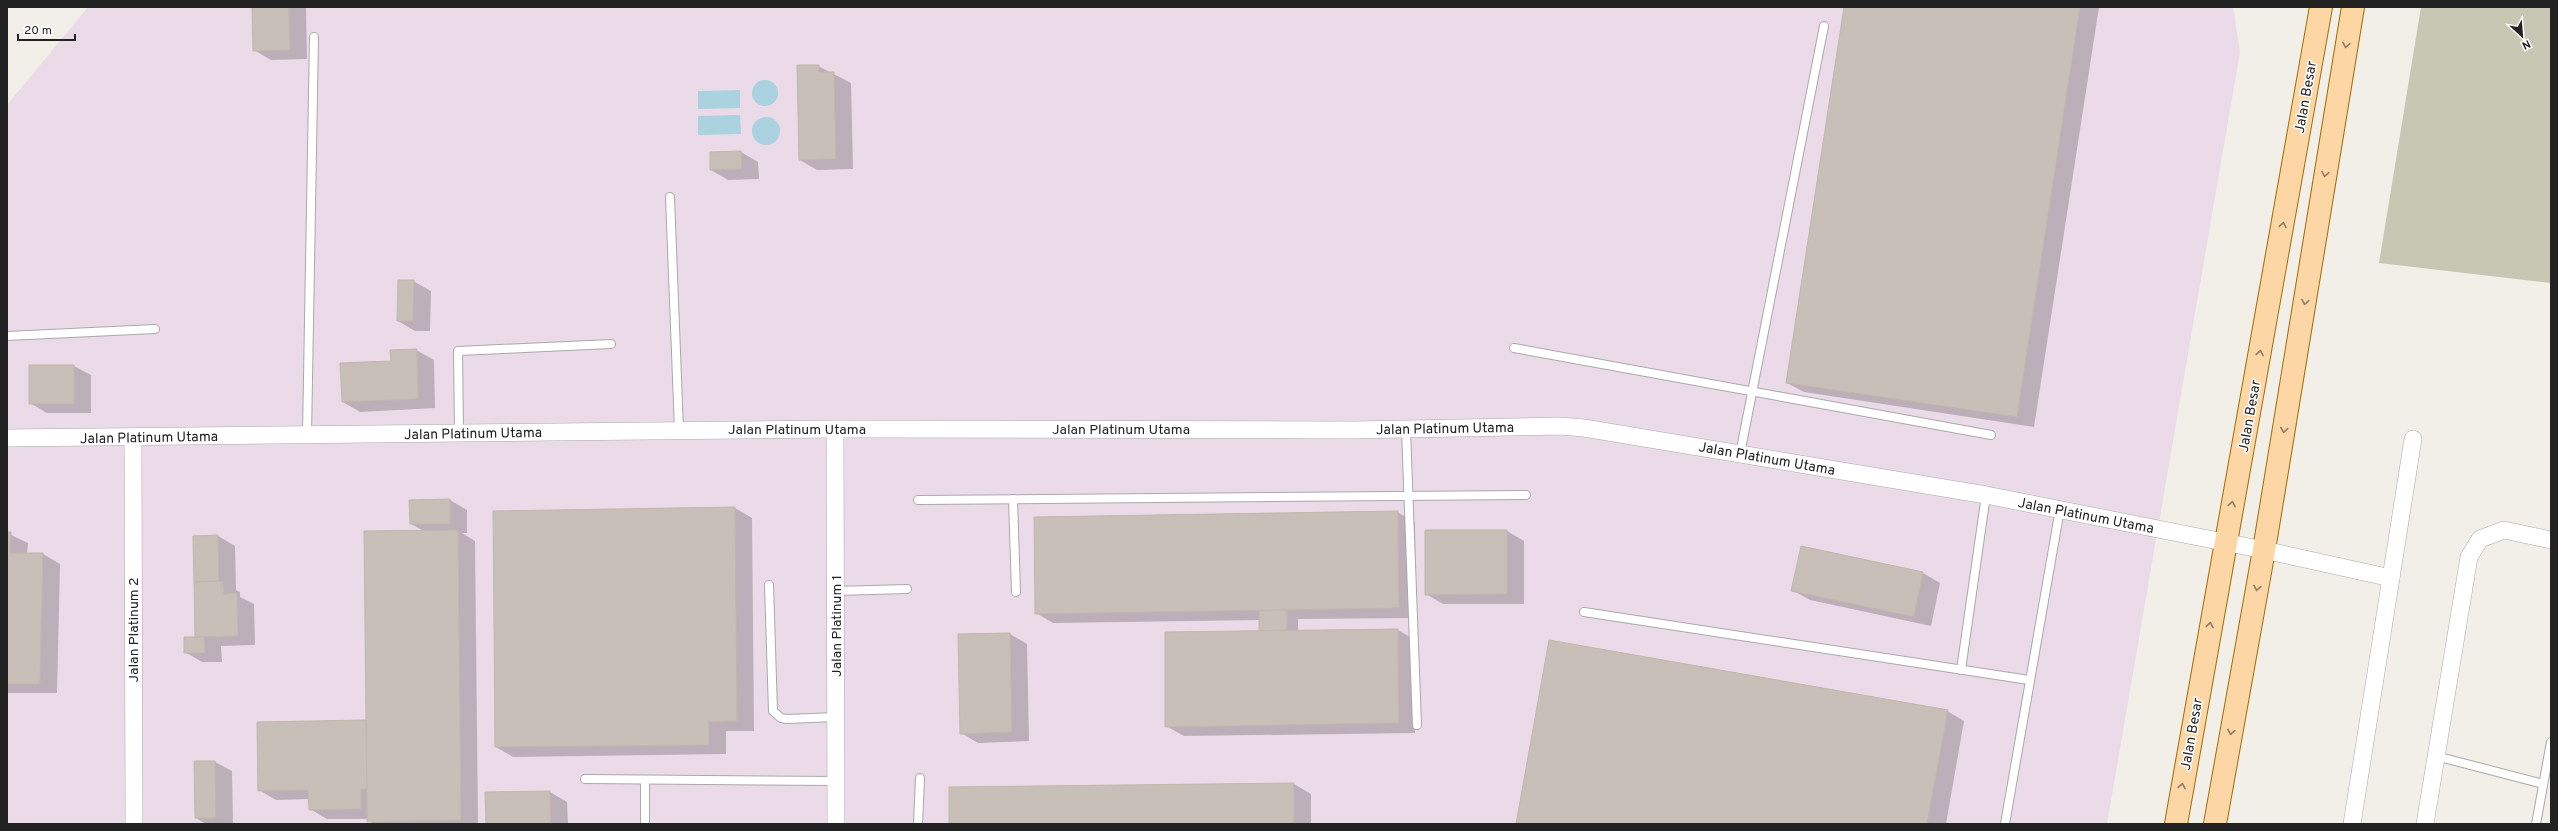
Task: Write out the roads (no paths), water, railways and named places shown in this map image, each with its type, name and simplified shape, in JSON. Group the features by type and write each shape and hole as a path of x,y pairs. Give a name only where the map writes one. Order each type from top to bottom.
{"main road":[{"name":"Jalan Besar","path":"2176,824 2321,7"},
{"path":"2215,824 2264,550 2353,7"}],"street":[{"name":"Jalan Platinum Utama","path":"7,438 835,429 1406,430 1560,426 1584,428 1986,495 2225,542 2391,578"},
{"name":"Jalan Platinum 1","path":"835,429 836,824"},
{"name":"Jalan Platinum 2","path":"133,437 134,824"},
{"path":"2352,824 2413,439"},
{"path":"2425,824 2469,557 2480,539 2504,530 2551,540"}],"lane":[{"path":"1740,454 1824,26"},
{"path":"307,435 314,37"},
{"path":"670,197 679,430"},
{"path":"7,336 155,329"},
{"path":"459,433 458,351 611,344"},
{"path":"1514,348 1752,390 1991,435"},
{"path":"1406,430 1417,725"},
{"path":"918,500 1526,495"},
{"path":"1961,670 1986,495"},
{"path":"1013,499 1016,592"},
{"path":"2005,824 2060,509"},
{"path":"769,585 773,711 781,718 787,719 836,717"},
{"path":"836,591 907,589"},
{"path":"1584,612 2029,680"},
{"path":"2536,824 2551,742"},
{"path":"2436,756 2543,784"},
{"path":"918,824 920,778"},
{"path":"585,779 836,781"},
{"path":"645,780 645,824"}],"water":[{"path":"765,80 774,84 778,93 774,102 765,106 756,102 752,93 756,84"},
{"path":"740,90 740,108 698,109 698,91"},
{"path":"740,115 741,134 698,135 698,116"},
{"path":"766,117 776,121 780,131 776,141 766,145 756,141 752,131 756,121"}]}
